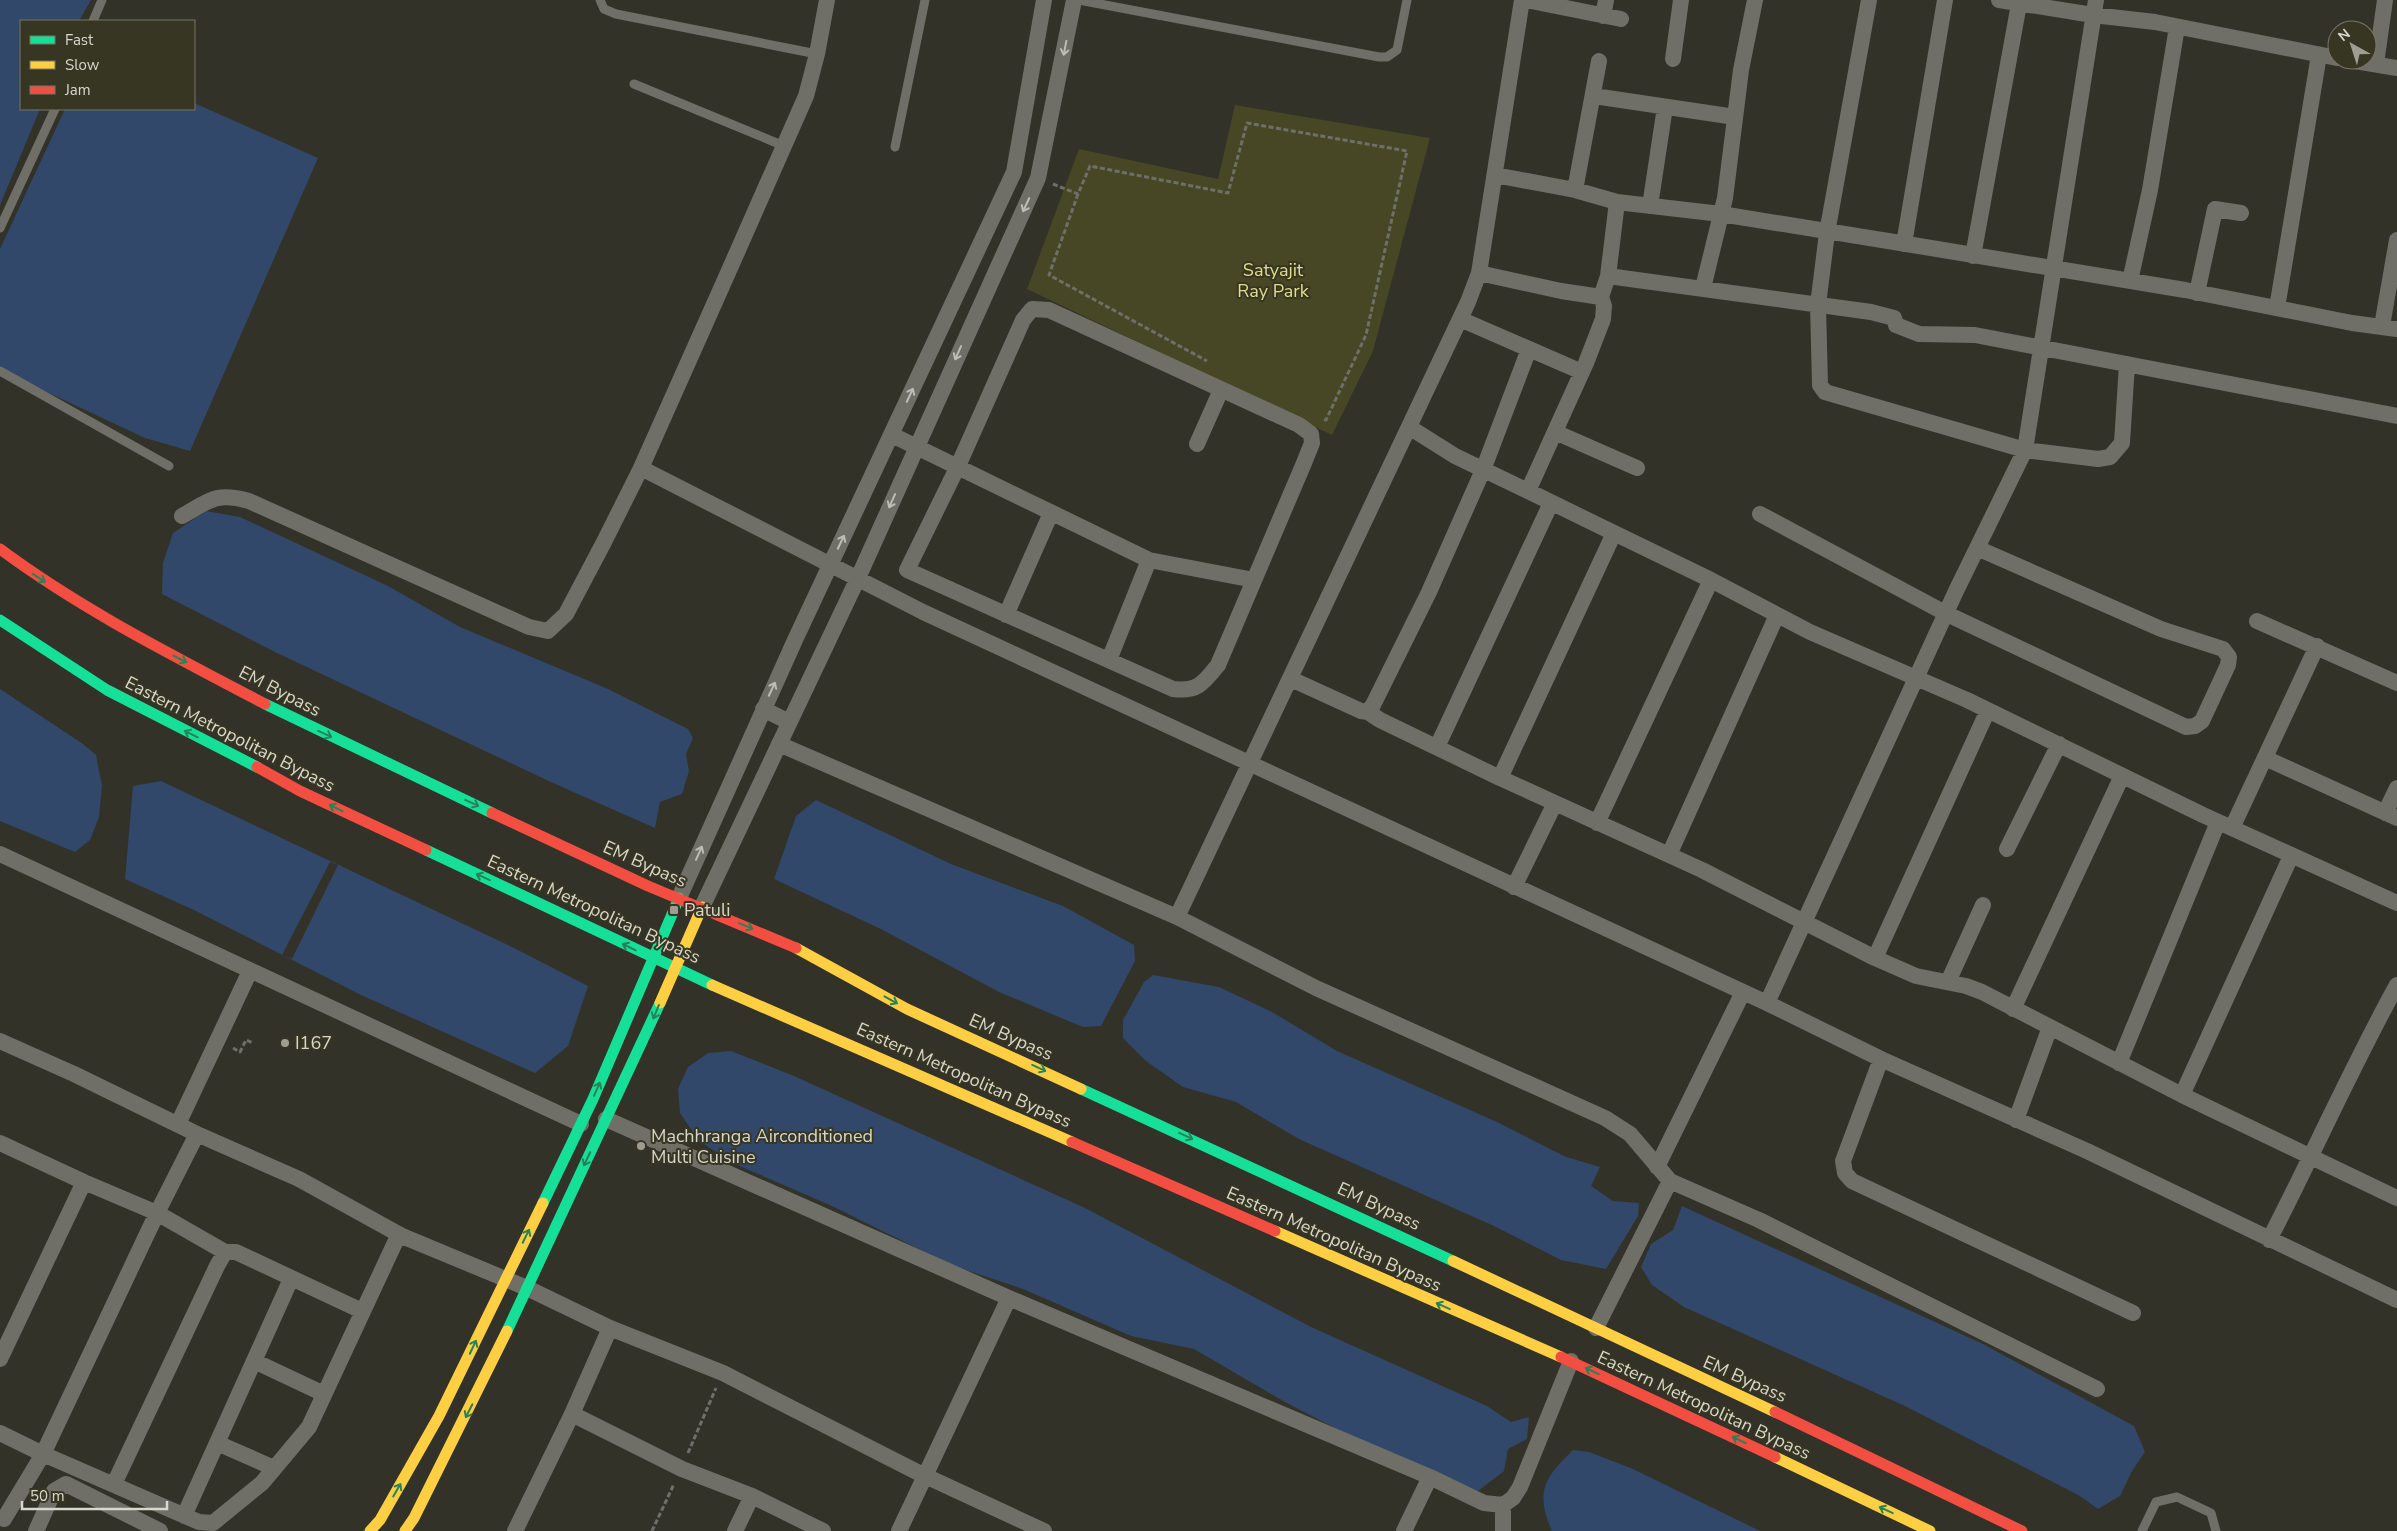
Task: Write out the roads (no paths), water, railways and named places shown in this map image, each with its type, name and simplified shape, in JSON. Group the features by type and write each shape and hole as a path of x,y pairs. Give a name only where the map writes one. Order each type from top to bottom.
{"main road":[{"name":"EM Bypass","path":"0,549 36,576 144,641 300,722 639,882 789,944 907,1009 1305,1191 2022,1531"},
{"name":"Eastern Metropolitan Bypass","path":"0,620 107,690 300,791 515,891 654,959 1571,1361 1930,1531"},
{"path":"370,1531 380,1520 440,1416 581,1124 679,898"},
{"path":"405,1531 414,1518 471,1407 649,1029 674,967 702,907"}],"street":[{"path":"182,516 216,497 231,496 249,501 529,628 548,631 566,614 641,468 784,146 806,96 817,54 827,0"},
{"path":"679,898 763,709 1014,172 1044,0"},
{"path":"702,907 858,578 1038,178 1074,0"},
{"path":"1177,917 1460,319 1479,273 1522,0"},
{"path":"1526,0 1604,8 1621,19"},
{"path":"1673,59 1681,0"},
{"path":"1703,288 1721,214 1741,70 1755,0"},
{"path":"1869,0 1827,233 1818,305 1820,386 1825,392 2025,450 2098,459 2110,457 2122,443 2127,364"},
{"path":"1904,244 1945,0"},
{"path":"1999,0 2019,4 2095,8 2177,27 2327,57"},
{"path":"2377,57 2385,0"},
{"path":"1973,256 2019,4"},
{"path":"1766,1003 1916,678 2025,450 2095,8"},
{"path":"2130,281 2150,190 2177,27"},
{"path":"2277,308 2319,56"},
{"path":"1575,190 1599,61"},
{"path":"2377,64 2397,68"},
{"path":"1594,96 1735,117"},
{"path":"1650,206 1665,107"},
{"path":"1495,175 1575,190 1617,202 1721,214 1827,233 2197,292 2352,323 2389,328 2397,240"},
{"path":"1528,492 1582,372 1603,319 1604,306 1601,297 1608,276 1617,202"},
{"path":"2197,292 2215,208 2241,214"},
{"path":"973,261 995,271"},
{"path":"1479,273 1561,292 1601,297"},
{"path":"1608,276 1871,312 1894,318 1896,325 1919,334 1976,335 2397,416"},
{"path":"1032,309 1049,310 1299,425 1311,434 1312,443 1218,665 1204,683 1188,691 1173,689 907,570 958,466 1024,320 1032,309"},
{"path":"1460,319 1582,372"},
{"path":"1368,712 1429,592 1483,470 1529,349"},
{"path":"1197,444 1221,390"},
{"path":"1409,427 1455,456 1711,580 1777,615 1988,710 2225,825 2397,903"},
{"path":"1555,432 1637,468"},
{"path":"892,436 958,466 1149,560 1254,580"},
{"path":"641,468 922,612 1743,992 1881,1059 2087,1152 2397,1300"},
{"path":"1438,747 1551,503"},
{"path":"1006,614 1051,513"},
{"path":"1760,514 1947,614 2186,727 2195,726 2202,721 2228,666 2229,657 2223,648 2161,629 1977,548"},
{"path":"1500,778 1614,533"},
{"path":"1109,660 1149,560"},
{"path":"1598,823 1711,580"},
{"path":"1670,855 1777,615"},
{"path":"2257,621 2397,683"},
{"path":"2119,1063 2225,825 2265,758 2317,646"},
{"path":"1291,679 1361,711 1368,712 1380,720 1500,778 1670,855 1875,958 1916,976 1948,982 1982,992 2182,1095 2311,1159 2397,1198"},
{"path":"763,709 789,722"},
{"path":"1875,958 1988,710"},
{"path":"779,744 1177,917 1316,988 1605,1118 1630,1134 1670,1181 1759,1220 2097,1389"},
{"path":"2007,849 2059,744"},
{"path":"2265,758 2391,815 2397,788"},
{"path":"2013,1009 2122,776"},
{"path":"1514,887 1555,803"},
{"path":"0,854 581,1124"},
{"path":"2182,1095 2292,856"},
{"path":"1948,982 1983,905"},
{"path":"178,1124 250,971"},
{"path":"2270,1240 2311,1159 2368,1037 2397,985"},
{"path":"1657,1167 1743,992"},
{"path":"2016,1120 2050,1027"},
{"path":"0,1041 197,1134 299,1179 399,1234 527,1288 610,1328 723,1373 925,1475 1044,1531"},
{"path":"1881,1059 1843,1161 1845,1173 1852,1181 2133,1313"},
{"path":"606,1119 1009,1298 1430,1477 1484,1503 1503,1505 1513,1498 1520,1487 1571,1361"},
{"path":"1,1521 43,1454 157,1212 197,1134"},
{"path":"0,1143 84,1182 157,1212 225,1252 236,1252 362,1311"},
{"path":"1596,1328 1670,1181"},
{"path":"0,1359 84,1182"},
{"path":"0,1433 184,1516 199,1522 214,1523 262,1483 309,1426 399,1234"},
{"path":"114,1484 216,1266 225,1252"},
{"path":"184,1516 291,1279"},
{"path":"900,1531 1009,1298"},
{"path":"515,1531 572,1414 610,1328"},
{"path":"254,1361 324,1394"},
{"path":"572,1414 682,1469 752,1496 823,1531"},
{"path":"217,1443 274,1468"},
{"path":"1404,1531 1430,1477"},
{"path":"36,1531 54,1492 66,1484 160,1531"},
{"path":"735,1531 752,1496"},
{"path":"1503,1505 1506,1530"}],"lane":[{"path":"93,20 102,0"},
{"path":"600,0 604,9 616,14 817,54"},
{"path":"895,147 925,0"},
{"path":"1079,0 1379,57 1387,57 1397,50 1408,0"},
{"path":"634,84 784,146"},
{"path":"0,228 55,110"},
{"path":"0,371 170,466"},
{"path":"2142,1531 2156,1502 2177,1497 2211,1513 2216,1531"}],"water":[{"path":"0,0 91,0 80,20 20,20 20,110 40,110 0,205"},
{"path":"195,103 318,158 190,451 145,438 0,370 0,249 65,110 195,110"},
{"path":"206,511 240,517 388,586 460,627 608,689 688,729 693,738 686,754 689,771 682,794 660,802 655,828 553,783 277,653 162,594 163,563 173,533"},
{"path":"0,689 83,744 96,755 102,786 99,817 90,840 75,852 0,821"},
{"path":"161,781 514,948 588,986 568,1046 535,1073 361,995 194,910 125,879 133,786"},
{"path":"816,800 951,864 1063,906 1134,945 1135,961 1101,1026 1083,1027 999,992 881,929 774,879 796,816"},
{"path":"1153,975 1219,987 1272,1012 1337,1051 1497,1122 1566,1157 1600,1167 1591,1186 1613,1201 1639,1203 1638,1216 1606,1269 1561,1260 1494,1226 1299,1139 1236,1102 1183,1087 1146,1061 1123,1038 1123,1020 1144,982"},
{"path":"731,1051 794,1076 1085,1208 1311,1327 1487,1406 1511,1422 1529,1417 1527,1439 1508,1449 1504,1471 1478,1491 1360,1441 1285,1402 1194,1349 1131,1336 1023,1289 951,1265 832,1206 735,1164 699,1141 680,1113 678,1089 688,1067 708,1053"},
{"path":"1682,1206 1983,1344 2134,1426 2145,1452 2132,1471 2120,1496 2098,1509 2080,1496 1905,1406 1684,1307 1652,1285 1641,1267 1651,1244 1673,1230"},
{"path":"1573,1450 1589,1452 1633,1469 1760,1531 1552,1531 1544,1506 1545,1486 1555,1469"}],"place":[{"name":"Patuli","path":"674,910"},
{"name":"I167","path":"285,1043"},
{"name":"Machhranga Airconditioned Multi Cuisine","path":"641,1146"}],"park label":[{"name":"Satyajit Ray Park","path":"1273,280"}]}
